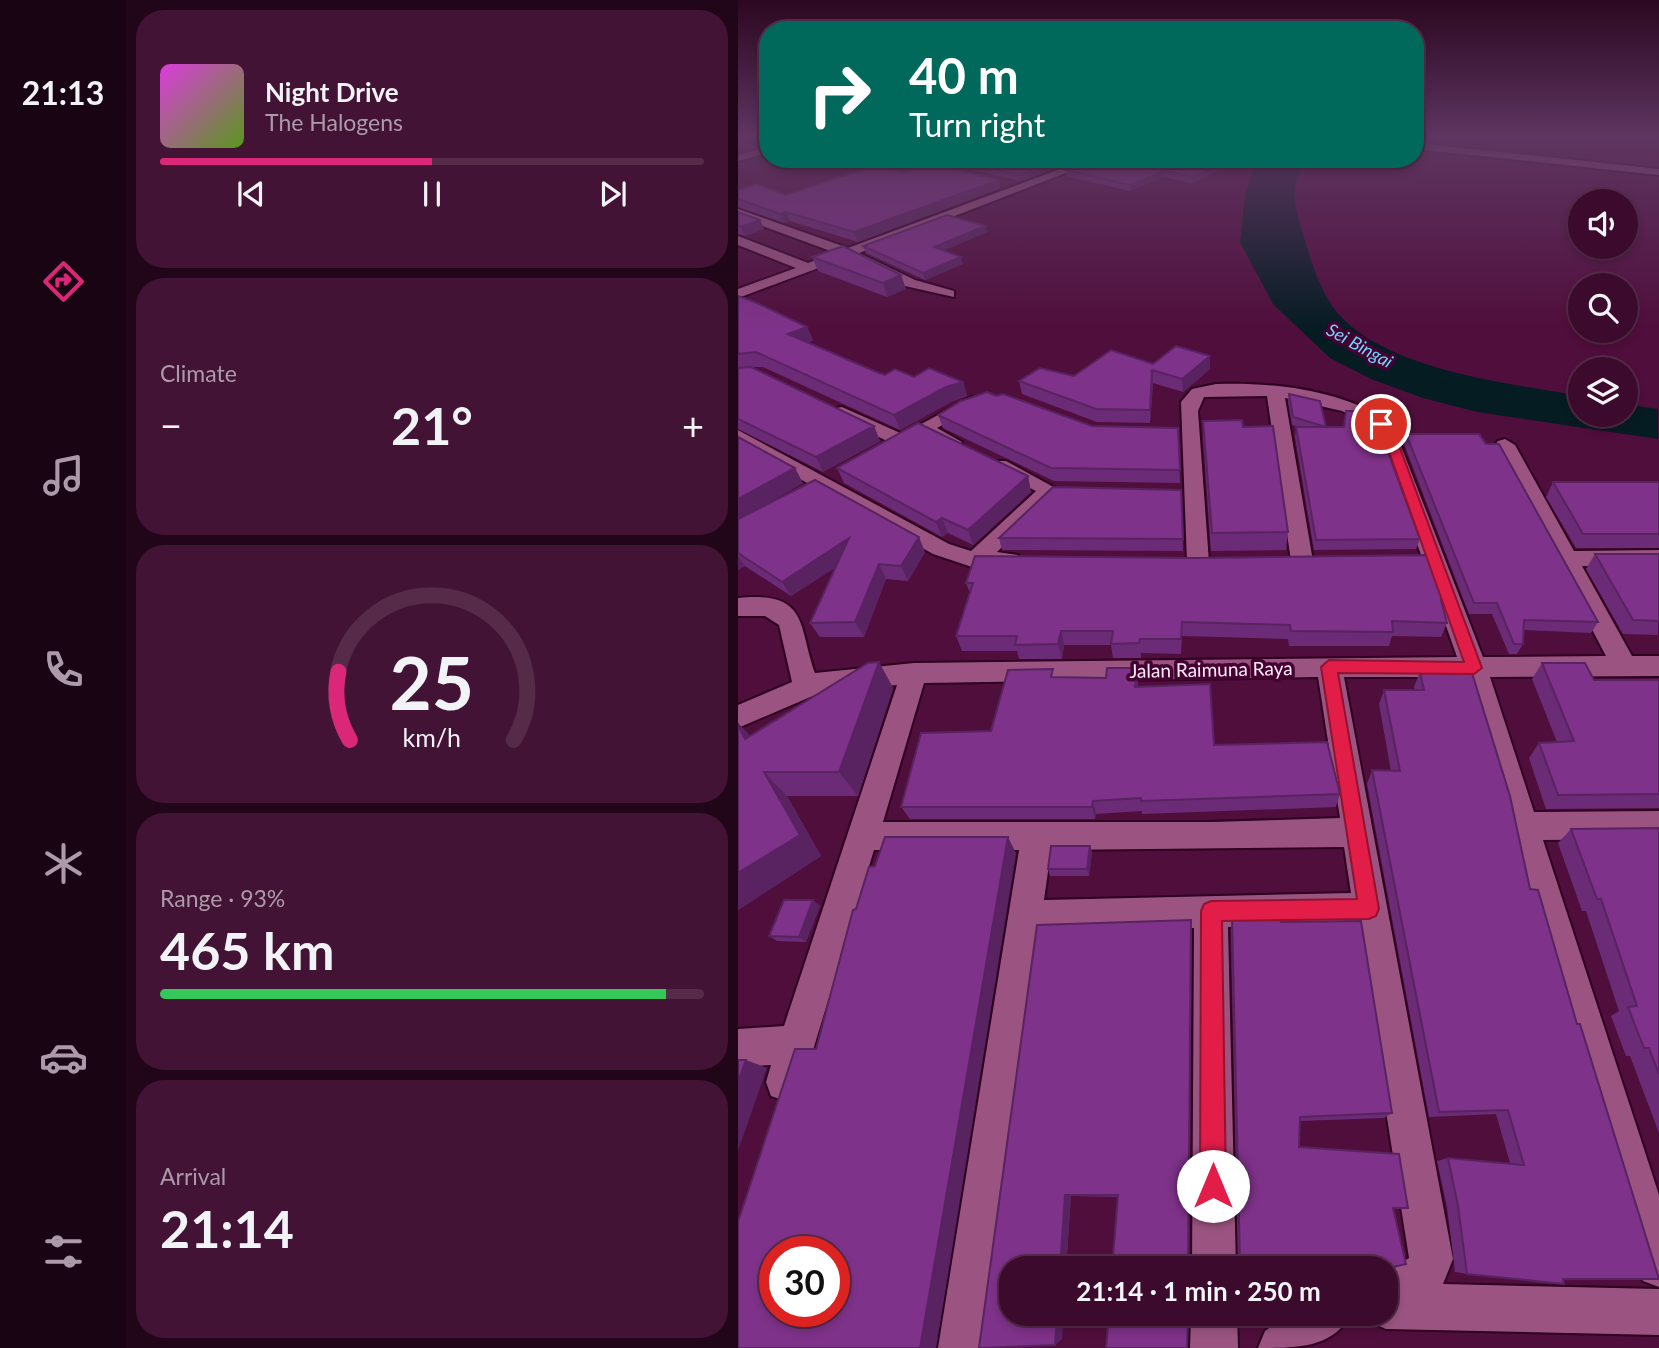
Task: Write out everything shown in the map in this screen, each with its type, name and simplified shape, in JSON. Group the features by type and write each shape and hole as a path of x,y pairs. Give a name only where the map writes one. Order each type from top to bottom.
{"street":[{"path":"738,295 984,202"},
{"path":"738,213 849,253 910,284 949,294"},
{"path":"738,240 809,268"},
{"path":"1275,391 1302,561"},
{"path":"1198,562 1190,402 1198,393 1275,391 1306,395 1378,421 1386,427 1419,559 1474,668 1658,1265"},
{"path":"878,452 958,408 991,396"},
{"path":"825,404 900,440"},
{"path":"923,428 1049,490 1072,491"},
{"path":"1169,432 1193,432"},
{"path":"738,436 941,549 975,560 1031,560"},
{"path":"1505,445 1624,666"},
{"path":"799,497 845,471"},
{"path":"1528,488 1554,488"},
{"path":"975,560 1049,490"},
{"path":"1168,492 1195,493"},
{"path":"1566,559 1658,558"},
{"path":"1276,561 1328,561"},
{"path":"1170,562 1224,562"},
{"path":"738,607 770,607 792,622 799,665 806,686"},
{"name":"Jalan Raimuna Raya","path":"738,717 806,686 836,678 914,673 1658,666"},
{"path":"1329,667 1355,832 1431,1259 1423,1277 1398,1290"},
{"path":"776,1108 914,673"},
{"path":"1523,826 1658,825"},
{"path":"863,836 1355,832"},
{"path":"962,1348 1037,836"},
{"path":"1025,917 1369,909"},
{"path":"1211,911 1214,1256"},
{"path":"738,1048 797,1044"},
{"path":"1398,1306 1658,1312"},
{"path":"1214,1326 1214,1348"},
{"path":"1282,1348 1312,1326"}],"water":[{"name":"Sei Bingai","path":"1244,202 1295,202 1322,288 1344,320 1367,338 1394,352 1456,373 1568,394 1568,426 1477,412 1423,398 1371,379 1330,358 1273,304 1240,242"},
{"name":"Sei Bingai","path":"1638,406 1658,409 1658,439 1578,427 1638,427"}],"building":[{"path":"746,202 938,202 854,232 786,212 780,214"},
{"path":"738,212 760,220 738,226"},
{"path":"947,215 985,226 934,247 961,257 923,273 863,246"},
{"path":"843,246 901,275 883,283 812,257"},
{"path":"738,296 807,327 788,334 879,373 885,375 895,369 914,377 929,368 963,382 946,387 894,415 756,352 738,354"},
{"path":"1176,346 1210,356 1182,379 1152,370 1150,410 1096,409 1019,381 1040,368 1074,376 1111,350 1153,364"},
{"path":"751,367 874,426 816,457 738,419 738,368"},
{"path":"987,392 996,396 1003,394 1092,426 1178,428 1180,470 1051,468 938,415 961,401"},
{"path":"1289,394 1320,401 1326,427 1293,417"},
{"path":"1346,411 1357,411 1377,422 1420,539 1316,540 1296,427 1344,427"},
{"path":"1242,420 1243,427 1273,426 1288,532 1212,533 1203,421"},
{"path":"918,423 1028,476 968,530 942,518 936,522 837,468"},
{"path":"1406,434 1479,434 1486,444 1499,444 1598,622 1524,620 1523,644 1514,644 1497,603 1474,603"},
{"path":"738,437 795,468 738,499"},
{"path":"815,480 919,537 901,566 879,564 855,622 810,623 849,538 782,582 738,553 738,519"},
{"path":"1553,482 1659,482 1659,534 1583,534"},
{"path":"1053,487 1181,490 1183,539 999,538"},
{"path":"1595,554 1659,554 1659,621 1633,620"},
{"path":"1428,555 1445,600 1441,600 1447,623 1392,621 1393,632 1291,631 1290,625 1182,622 1181,639 1140,639 1139,643 1111,644 1113,631 1061,631 1058,644 1015,645 1017,636 956,636 973,583 966,583 975,556 1198,558"},
{"path":"879,662 839,772 764,772 800,835 738,873 738,725 745,739 868,663"},
{"path":"1542,663 1585,663 1594,680 1659,680 1659,794 1558,795 1539,743 1574,741"},
{"path":"1107,668 1137,668 1135,687 1210,684 1214,745 1327,742 1340,794 1141,801 1141,798 1093,801 1092,807 901,807 921,733 991,731 1008,670 1053,669 1051,677 1106,678"},
{"path":"1420,672 1472,673 1510,796 1530,889 1538,890 1577,1024 1580,1024 1659,1279 1563,1279 1564,1284 1467,1274 1458,1206 1448,1158 1524,1165 1508,1110 1439,1112 1372,770 1400,771 1384,690 1424,690"},
{"path":"1659,828 1659,1074 1649,1048 1644,1048 1628,1007 1637,1006 1601,899 1597,899 1571,829"},
{"path":"885,837 1008,837 920,1348 738,1348 738,1222 795,1049 816,1049 853,910 856,909 869,867 875,866"},
{"path":"1051,846 1090,846 1087,869 1048,869"},
{"path":"784,900 813,900 799,937 769,936"},
{"path":"1280,918 1281,922 1361,921 1392,1113 1300,1117 1299,1147 1399,1154 1408,1208 1393,1208 1406,1264 1398,1266 1398,1256 1240,1256 1232,919"},
{"path":"1191,920 1188,1256 1113,1256 1118,1195 1065,1195 1061,1256 999,1256 999,1326 1056,1326 1055,1345 979,1348 1037,925"},
{"path":"738,1060 746,1060 738,1082"},
{"path":"1108,1326 1188,1326 1187,1348 1106,1348"}],"route":[{"path":"1213,1186 1211,911 1369,909 1329,667 1474,668 1388,432 1381,424"}]}
